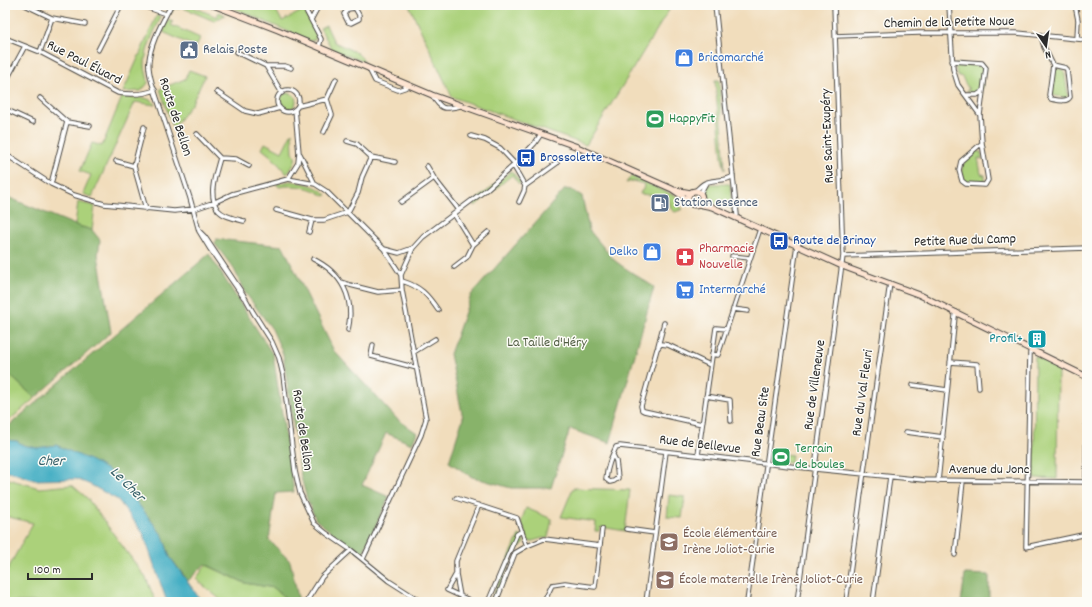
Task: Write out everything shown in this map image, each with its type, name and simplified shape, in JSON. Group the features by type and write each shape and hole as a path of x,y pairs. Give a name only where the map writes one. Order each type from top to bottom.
{"main road":[{"path":"213,5 236,13 460,106 575,146 672,189 693,205 698,204 712,207 842,266 920,295 1087,378"},
{"path":"220,5 236,13"},
{"path":"672,189 697,194 712,207"},
{"path":"688,200 688,196 697,194"},
{"path":"697,194 701,201 698,204"}],"street":[{"path":"25,5 52,18 84,24"},
{"path":"98,50 121,5"},
{"path":"140,5 167,12"},
{"name":"Route de Bellon","path":"170,5 153,45 148,61 149,69 194,209 199,231 243,294 272,342 279,358 283,375 295,471 300,493 306,508 314,523 326,534 351,550 389,581 422,602"},
{"path":"303,5 321,39 319,47"},
{"path":"311,20 319,5"},
{"path":"715,5 736,218"},
{"name":"Rue Saint-Exupéry","path":"834,5 843,256 842,266"},
{"path":"949,5 953,69 958,85 980,115"},
{"path":"1075,5 1078,20 1077,39"},
{"path":"347,7 355,8 359,15 359,19 351,23 348,22 344,14 347,7"},
{"path":"40,52 52,18"},
{"name":"Chemin de la Petite Noue","path":"835,36 1017,33 1087,40"},
{"path":"1041,35 1044,47 1053,65 1048,95 1051,99 1069,100 1067,70 1066,68 1053,65"},
{"name":"Rue Paul Éluard","path":"5,38 40,52 118,93 130,95 144,94 155,90"},
{"path":"5,83 24,46"},
{"path":"237,52 266,66 285,66 291,68"},
{"path":"952,61 982,62 986,68 980,115 982,143 988,180 984,185 966,184 962,181 959,170 961,161 982,143"},
{"path":"266,66 282,93"},
{"path":"369,69 375,80 398,90 410,86"},
{"path":"324,132 332,115 327,99 336,79"},
{"path":"280,108 278,98 282,93 289,90 295,93 299,99 296,108 299,153 298,163 288,179"},
{"path":"966,95 977,94 983,91"},
{"path":"217,92 245,111 258,114 280,108 288,112 296,108 327,99"},
{"path":"40,98 68,122 90,126"},
{"path":"5,109 33,122"},
{"path":"51,184 68,122"},
{"path":"144,127 134,166 146,209"},
{"path":"196,134 220,158 236,159 249,166"},
{"path":"363,559 421,436 426,419 402,290 402,275 413,248 423,237 487,189 514,165 535,143 541,134"},
{"path":"471,136 485,140 500,148 514,165 516,172 524,186 524,191 519,202"},
{"path":"347,141 357,144 371,157 395,162"},
{"path":"299,153 315,184"},
{"path":"5,154 51,184 74,195 104,204 146,209 174,211 194,209 232,194 288,179 315,184 326,190 384,249 402,275"},
{"path":"276,210 312,220 324,220 348,212 358,193 362,177 371,157"},
{"path":"220,158 212,188 218,211 231,218 244,220"},
{"path":"116,161 134,166"},
{"path":"524,186 557,163"},
{"path":"427,166 434,178 459,210"},
{"path":"697,194 706,182 724,180 733,176"},
{"path":"401,202 434,178"},
{"path":"454,214 473,245"},
{"path":"309,232 312,220"},
{"path":"712,354 718,355 760,229"},
{"path":"454,267 467,257 473,245 488,232"},
{"name":"Rue Beau Site","path":"747,602 797,245"},
{"path":"384,249 399,252 413,248"},
{"name":"Petite Rue du Camp","path":"843,256 1087,248"},
{"path":"732,256 750,258"},
{"path":"313,259 322,264 341,282 347,292 351,318 348,330"},
{"name":"Rue de Villeneuve","path":"796,602 842,266"},
{"path":"402,281 415,285 427,294 438,310"},
{"path":"341,282 378,292 402,290"},
{"name":"Rue du Val Fleuri","path":"846,602 890,283"},
{"path":"347,292 350,285"},
{"path":"734,309 748,311"},
{"path":"938,481 956,312"},
{"path":"664,323 641,406 642,410 702,424"},
{"path":"698,456 716,328 727,329"},
{"path":"414,352 434,339"},
{"path":"658,346 661,344 668,345 710,365"},
{"path":"373,345 371,356 417,368"},
{"path":"1031,349 1026,547 1087,534"},
{"path":"950,362 976,364 979,388"},
{"path":"1086,482 1087,378"},
{"path":"912,385 947,390"},
{"path":"706,396 730,400 731,421"},
{"path":"906,432 943,437"},
{"name":"Rue de Bellevue","path":"613,455 616,447 626,446 698,456 890,477"},
{"path":"646,602 666,452"},
{"path":"613,455 616,461 618,478 610,482 606,479 613,455"},
{"path":"873,602 890,477"},
{"name":"Avenue du Jonc","path":"890,477 938,481 1086,482"},
{"path":"955,555 963,481"},
{"path":"456,498 517,518 527,546"},
{"path":"460,596 456,574 456,561 478,505"},
{"path":"544,602 552,585 565,584 595,588 602,529"},
{"path":"626,529 655,533"},
{"path":"488,602 517,534 522,531"},
{"path":"496,602 515,553 527,546 544,540 600,546"},
{"path":"306,602 322,577 351,550"},
{"path":"456,574 447,590 474,602"}],"green space":[{"path":"174,5 189,5 217,17 219,12 225,15 214,21 181,7 179,9 174,8 171,14"},
{"path":"227,5 273,5 282,21 304,10 317,35 314,40 310,41"},
{"path":"409,5 672,5 586,145 452,97"},
{"path":"157,15 161,17 145,59 148,83 141,91 123,92"},
{"path":"168,20 173,22 171,25 200,38 196,47 163,32"},
{"path":"326,25 334,42 357,53 366,62 332,49 320,28"},
{"path":"955,65 982,66 982,88 974,93 966,91 969,90 962,77 957,75"},
{"path":"1054,69 1064,70 1068,95 1066,98 1052,95"},
{"path":"189,70 205,76 192,103 173,128 160,89 185,79"},
{"path":"715,80 719,80 725,170 722,158"},
{"path":"288,93 294,95 296,101 294,107 288,109 282,107 280,101 282,95"},
{"path":"122,97 145,98 153,101 155,105 135,102 92,197 83,194 91,175 80,171 92,143 102,146"},
{"path":"292,132 295,160 293,166 287,174 272,157 262,149 265,143 282,152"},
{"path":"976,151 981,152 982,159 978,158 981,174 985,175 985,181 967,183 965,182 963,176 962,167 965,161"},
{"path":"511,171 521,182 519,184 512,175 475,206 474,202"},
{"path":"631,176 678,197 679,206 683,209 675,212 671,209 669,200 660,196 640,194 643,190 644,184 633,181 626,183"},
{"path":"290,181 315,187 327,195 324,196 308,188 291,186 279,187 276,184"},
{"path":"710,184 730,184 732,209 719,203 715,204 705,197 704,190"},
{"name":"La Taille d'Héry","path":"565,189 572,190 582,196 589,230 614,260 654,287 610,443 570,429 551,488 511,488 472,477 449,462 463,418 450,354 471,295"},
{"path":"5,196 75,225 92,230 100,240 98,255 111,332 35,398 5,371"},
{"path":"78,202 95,206 92,230 75,225"},
{"path":"216,239 283,246 334,351 397,419 417,433 412,444 386,433 362,485 389,497 364,551 359,553 316,520 307,499 301,477 283,354 272,329 244,291 234,269 215,244"},
{"path":"209,254 273,355 294,492 276,493 269,540 290,561 299,602 290,602 274,588 245,583 205,564 188,581 170,557 163,536 132,496 120,477 56,445 37,448 23,445 17,441 5,440 5,429"},
{"path":"1035,356 1058,368 1057,479 1034,478"},
{"path":"5,371 35,398 5,424"},
{"name":"Terrain de boules","path":"771,452 792,455 791,463 773,461 770,458"},
{"path":"5,478 39,488 72,485 87,498 146,578 156,602 5,602 5,574 33,523 5,516"},
{"path":"573,488 630,490 625,531 601,527 599,531 595,531 596,522 561,517"},
{"path":"669,495 685,497 682,518 667,517"},
{"path":"526,508 552,519 548,538 529,542 521,522"},
{"path":"519,535 524,542 523,545 515,550 493,602 490,602"},
{"path":"206,565 245,583 274,588 289,602 223,602 196,579"},
{"path":"965,574 989,575 989,601 1013,602 961,602"}],"water":[{"name":"Cher","path":"5,440 17,441 23,445 37,448 56,445 92,461 120,477 132,496 163,536 170,557 202,602 167,602 143,533 118,500 91,485 76,479 34,480 5,470"}],"place":[{"name":"Relais Poste","path":"189,50"},
{"name":"Bricomarché","path":"684,58"},
{"name":"HappyFit","path":"655,119"},
{"name":"Brossolette","path":"526,158"},
{"name":"Station essence","path":"660,203"},
{"name":"Route de Brinay","path":"779,241"},
{"name":"Delko","path":"652,252"},
{"name":"Pharmacie Nouvelle","path":"685,257"},
{"name":"Intermarché","path":"685,290"},
{"name":"Profil+","path":"1037,339"},
{"name":"Terrain de boules","path":"781,457"},
{"name":"École élémentaire Irène Joliot-Curie","path":"669,542"},
{"name":"École maternelle Irène Joliot-Curie","path":"665,580"}],"water label":[{"name":"Le Cher","path":"127,485"}]}
